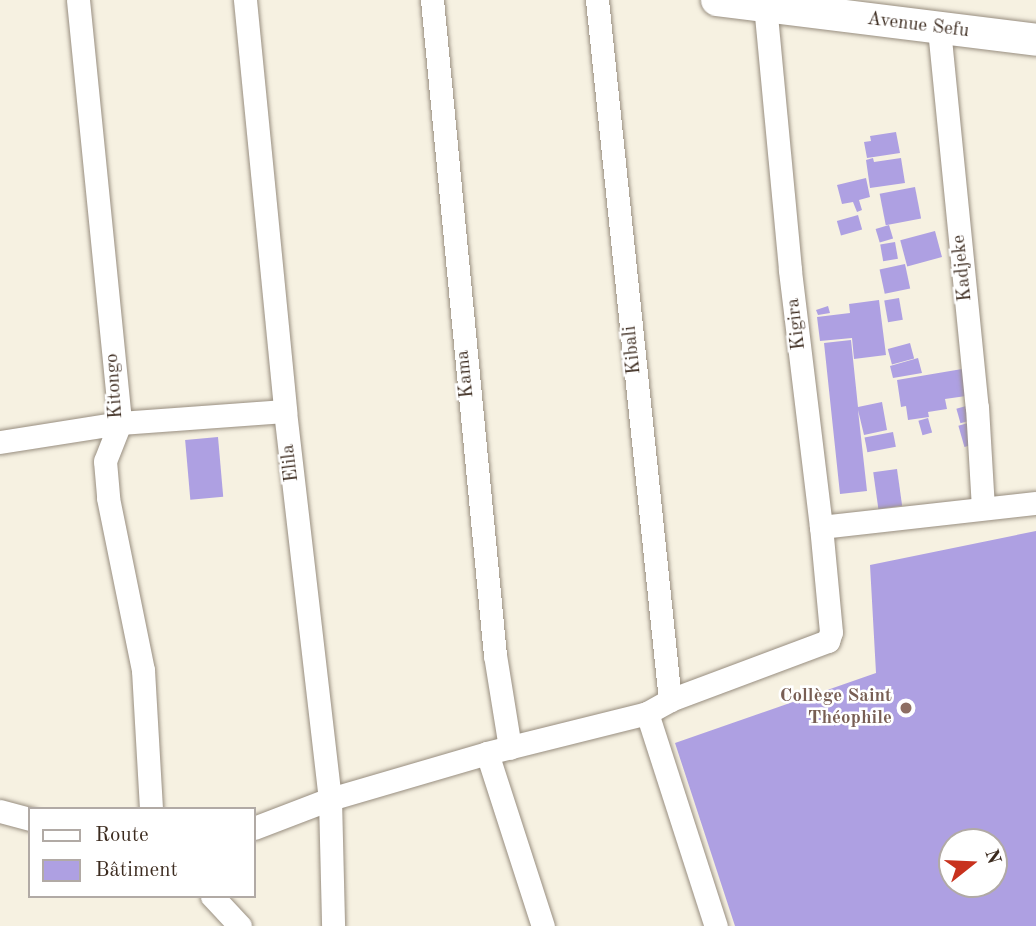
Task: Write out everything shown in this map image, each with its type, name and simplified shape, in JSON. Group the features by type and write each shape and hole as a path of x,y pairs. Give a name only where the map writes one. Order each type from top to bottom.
{"main road":[{"name":"Avenue Sefu","path":"717,0 765,6 865,10 939,29 1036,40"}],"street":[{"name":"Kitongo","path":"78,0 120,423 105,461 108,498 144,670 151,807"},
{"name":"Elila","path":"245,0 285,411 330,799 333,926"},
{"name":"Kama","path":"432,0 494,641 510,748"},
{"name":"Kibali","path":"597,0 670,700"},
{"name":"Kigira","path":"670,700 828,641 831,632 790,269 765,6"},
{"name":"Kadjeke","path":"939,29 977,407 983,508"},
{"path":"0,442 120,423 285,411"},
{"path":"821,527 1036,503"},
{"path":"256,827 330,799 487,753 647,713 670,700"},
{"path":"647,713 716,926"},
{"path":"487,753 543,926"},
{"path":"0,811 28,818"},
{"path":"214,898 240,926"}],"building":[{"path":"896,132 900,153 867,158 864,142 871,141 870,136"},
{"path":"873,158 874,162 901,158 905,183 870,188 866,160"},
{"path":"866,178 870,197 859,200 862,210 857,212 853,202 842,204 837,185"},
{"path":"915,187 921,218 886,225 880,194"},
{"path":"858,215 862,229 841,235 837,221"},
{"path":"889,225 893,238 880,242 876,229"},
{"path":"935,231 942,257 907,266 900,240"},
{"path":"895,242 898,259 883,261 880,245"},
{"path":"905,264 910,288 885,294 880,269"},
{"path":"899,298 903,320 888,322 884,301"},
{"path":"879,300 886,355 854,359 852,338 820,341 817,317 850,313 849,304"},
{"path":"828,306 830,313 818,315 816,310"},
{"path":"851,340 858,407 882,402 887,430 864,435 858,410 867,491 840,494 824,343"},
{"path":"910,343 914,358 892,364 888,349"},
{"path":"918,358 922,373 893,378 890,366"},
{"path":"968,368 973,395 945,399 947,409 928,412 929,417 908,420 906,406 901,407 897,380"},
{"path":"966,406 970,420 961,423 956,409"},
{"path":"928,418 932,432 923,435 918,421"},
{"path":"968,423 974,444 964,447 958,426"},
{"path":"893,432 896,447 867,452 865,438"},
{"path":"218,437 223,497 190,500 185,440"},
{"path":"897,469 902,506 878,509 873,472"},
{"name":"Collège Saint Théophile","path":"1036,531 1036,926 735,926 675,743 876,673 870,565"}],"place":[{"name":"Collège Saint Théophile","path":"906,708"}]}
